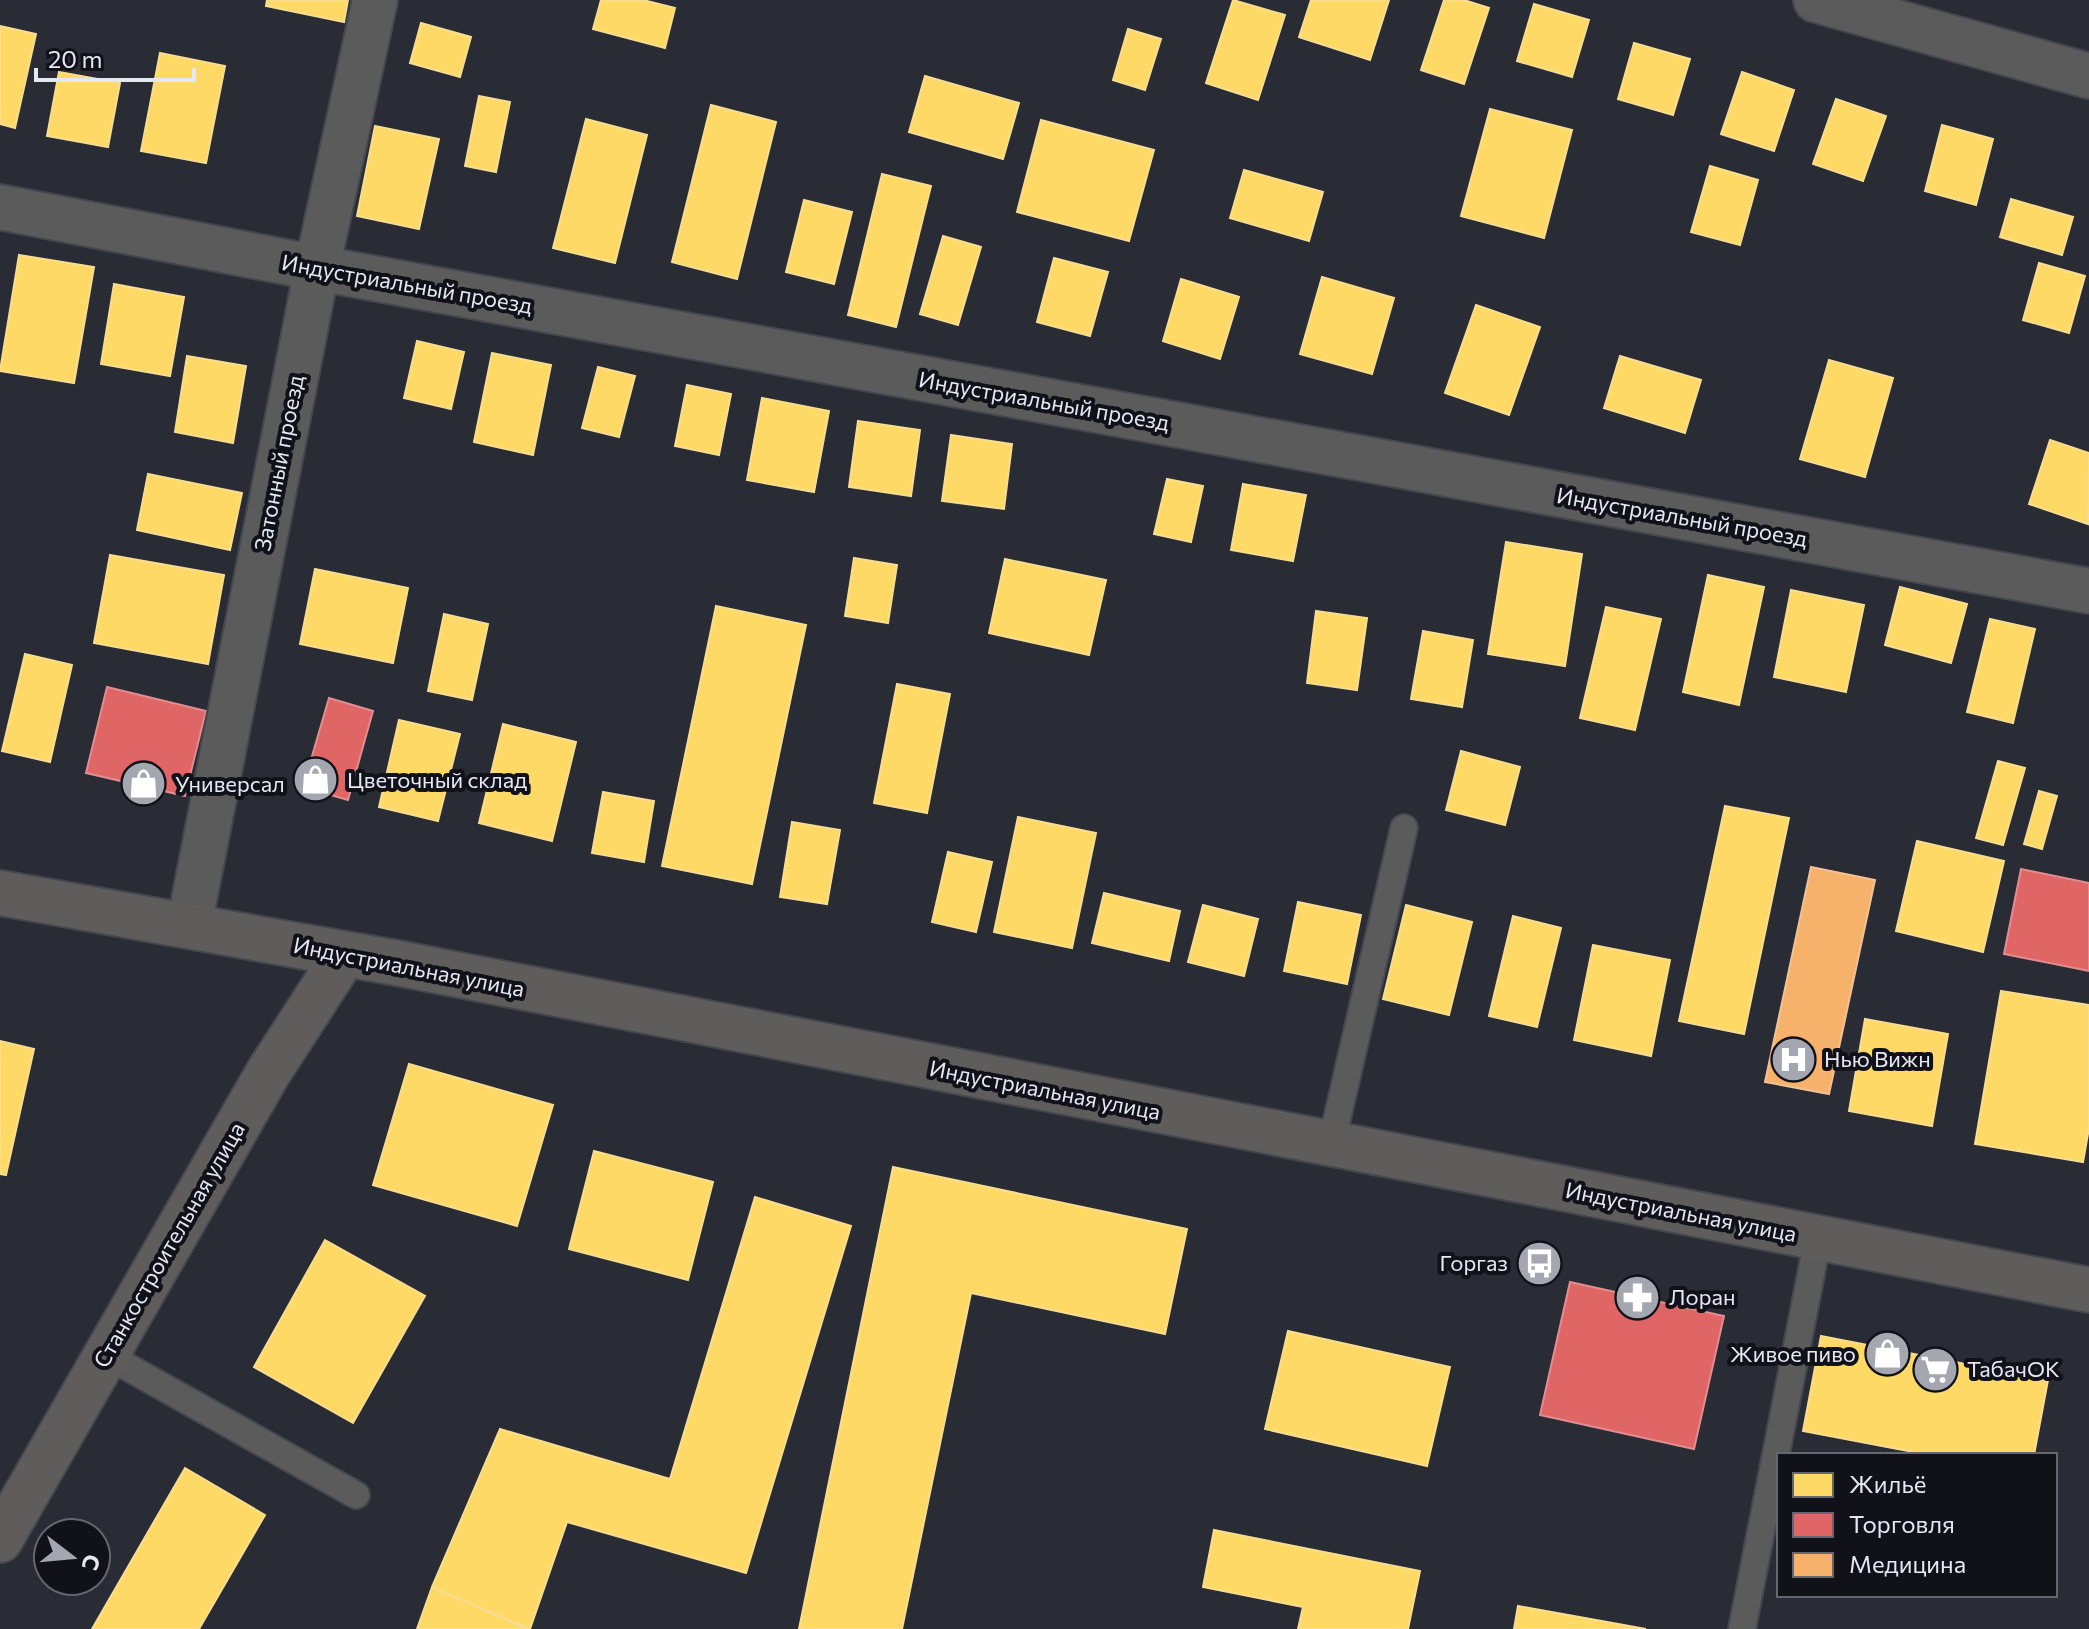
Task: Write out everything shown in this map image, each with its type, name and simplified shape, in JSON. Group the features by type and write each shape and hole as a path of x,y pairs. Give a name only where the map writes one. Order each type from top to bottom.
{"main road":[{"name":"Индустриальная улица","path":"0,893 345,954 2089,1290"},
{"name":"Станкостроительная улица","path":"0,1540 268,1073 345,954"}],"street":[{"name":"Затонный проезд","path":"189,926 317,268 375,0"},
{"path":"1816,0 2089,76"},
{"name":"Индустриальный проезд","path":"0,207 317,268 2089,591"}],"lane":[{"path":"1331,1145 1404,828"},
{"path":"1742,1629 1818,1238"},
{"path":"106,1355 356,1495"}],"building: Жильё":[{"path":"267,0 348,0 344,22 266,6"},
{"path":"601,0 643,0 675,8 665,48 593,29"},
{"path":"1233,0 1285,15 1258,100 1206,83"},
{"path":"1311,0 1389,0 1370,60 1299,37"},
{"path":"1444,0 1464,0 1489,8 1464,84 1421,70"},
{"path":"1534,4 1589,20 1572,77 1517,61"},
{"path":"421,23 471,37 460,77 410,63"},
{"path":"0,26 36,34 15,128 0,124"},
{"path":"1128,29 1161,39 1145,90 1113,80"},
{"path":"1634,43 1690,59 1673,115 1618,99"},
{"path":"160,53 225,66 206,163 141,151"},
{"path":"59,72 120,83 108,147 47,136"},
{"path":"1742,72 1794,90 1774,151 1721,134"},
{"path":"925,76 1019,103 1003,159 909,132"},
{"path":"479,96 510,102 496,172 465,166"},
{"path":"1836,99 1886,116 1863,181 1813,164"},
{"path":"711,105 776,122 737,279 672,262"},
{"path":"1490,109 1572,130 1544,238 1461,216"},
{"path":"586,119 647,135 615,263 553,248"},
{"path":"1041,120 1154,150 1129,241 1017,212"},
{"path":"1942,125 1993,139 1976,205 1925,191"},
{"path":"375,126 439,139 419,229 357,216"},
{"path":"1710,166 1758,180 1740,245 1691,232"},
{"path":"1244,170 1323,192 1309,241 1230,218"},
{"path":"882,174 931,186 896,327 848,315"},
{"path":"2011,199 2073,217 2062,255 2000,237"},
{"path":"804,200 852,212 834,284 786,272"},
{"path":"943,236 981,247 958,325 920,314"},
{"path":"19,255 94,267 74,383 0,371"},
{"path":"1054,258 1108,272 1090,336 1037,322"},
{"path":"2039,263 2085,276 2069,333 2023,320"},
{"path":"1322,277 1394,298 1372,374 1300,354"},
{"path":"1181,279 1239,297 1220,359 1163,341"},
{"path":"114,284 184,297 170,376 101,364"},
{"path":"1476,305 1540,327 1509,415 1445,393"},
{"path":"417,341 464,352 451,409 404,398"},
{"path":"492,353 551,365 533,455 474,442"},
{"path":"187,356 246,366 233,443 175,432"},
{"path":"1620,356 1701,380 1685,433 1604,408"},
{"path":"1829,360 1893,378 1865,477 1800,459"},
{"path":"598,367 635,376 619,437 582,428"},
{"path":"687,385 731,394 719,455 675,446"},
{"path":"762,398 829,411 814,492 747,480"},
{"path":"858,421 920,430 911,496 849,487"},
{"path":"951,435 1012,444 1004,509 942,501"},
{"path":"2050,440 2089,453 2088,524 2029,504"},
{"path":"148,474 242,493 230,550 137,530"},
{"path":"1167,479 1203,486 1191,542 1154,534"},
{"path":"1243,484 1306,495 1293,561 1231,550"},
{"path":"1506,542 1582,554 1565,666 1488,654"},
{"path":"110,555 224,575 208,664 94,643"},
{"path":"854,558 897,565 888,623 845,616"},
{"path":"1005,559 1106,580 1089,655 989,633"},
{"path":"315,569 408,588 393,663 300,644"},
{"path":"1708,575 1764,587 1739,705 1683,692"},
{"path":"1900,587 1967,604 1951,663 1885,645"},
{"path":"1791,590 1864,605 1846,692 1774,677"},
{"path":"716,606 806,625 752,884 662,866"},
{"path":"1606,607 1661,619 1635,730 1580,718"},
{"path":"1316,611 1367,618 1357,690 1307,683"},
{"path":"444,614 488,624 472,700 428,691"},
{"path":"1990,619 2035,629 2013,723 1967,712"},
{"path":"1423,631 1473,640 1462,707 1411,699"},
{"path":"25,654 72,665 50,762 2,751"},
{"path":"897,684 950,694 927,813 874,803"},
{"path":"399,720 460,734 438,821 379,807"},
{"path":"503,724 576,742 552,841 479,823"},
{"path":"1461,751 1520,767 1505,825 1446,810"},
{"path":"1998,761 2025,768 2003,845 1976,838"},
{"path":"2039,791 2057,796 2042,849 2024,844"},
{"path":"603,792 654,801 644,862 592,853"},
{"path":"1725,806 1789,818 1744,1034 1679,1021"},
{"path":"1018,817 1096,833 1072,948 994,932"},
{"path":"792,822 840,830 827,904 780,897"},
{"path":"1917,841 2004,861 1983,952 1896,931"},
{"path":"948,852 992,862 976,932 932,922"},
{"path":"1104,893 1180,911 1169,961 1092,943"},
{"path":"1298,902 1361,915 1347,984 1284,971"},
{"path":"1203,905 1258,919 1244,976 1188,962"},
{"path":"1406,905 1472,922 1449,1015 1383,999"},
{"path":"1513,916 1561,928 1537,1027 1489,1016"},
{"path":"1593,945 1670,960 1651,1056 1574,1040"},
{"path":"2001,991 2089,1005 2089,1128 2083,1162 1975,1144"},
{"path":"1865,1019 1948,1034 1932,1126 1849,1111"},
{"path":"0,1041 34,1049 6,1175 0,1174"},
{"path":"409,1064 553,1105 517,1226 373,1185"},
{"path":"594,1151 713,1182 688,1280 569,1249"},
{"path":"893,1167 1187,1229 1165,1334 971,1293 902,1629 799,1629"},
{"path":"755,1197 851,1226 746,1573 567,1522 530,1629 432,1587 500,1429 670,1479"},
{"path":"325,1240 425,1296 353,1423 254,1367"},
{"path":"1288,1331 1450,1367 1427,1466 1265,1429"},
{"path":"1821,1336 2048,1380 2034,1453 1918,1453 1803,1431"},
{"path":"185,1468 265,1515 199,1629 92,1629"},
{"path":"1214,1530 1420,1571 1408,1629 1298,1629 1303,1607 1203,1587"},
{"path":"432,1587 527,1629 417,1629"},
{"path":"1518,1606 1646,1629 1514,1629"}],"building: Торговля":[{"path":"107,687 206,711 185,796 86,773"},
{"path":"329,698 373,711 348,800 303,787"},
{"path":"2021,869 2089,883 2089,971 2004,954"},
{"path":"1570,1282 1724,1316 1694,1449 1540,1415"}],"building: Медицина":[{"path":"1811,867 1875,880 1829,1094 1765,1082"}],"place":[{"name":"Цветочный склад","path":"316,780"},
{"name":"Универсал","path":"144,784"},
{"name":"Нью Вижн","path":"1793,1059"},
{"name":"Горгаз","path":"1539,1263"},
{"name":"Лоран","path":"1638,1297"},
{"name":"Живое пиво","path":"1887,1354"},
{"name":"ТабачОК","path":"1936,1369"}]}
